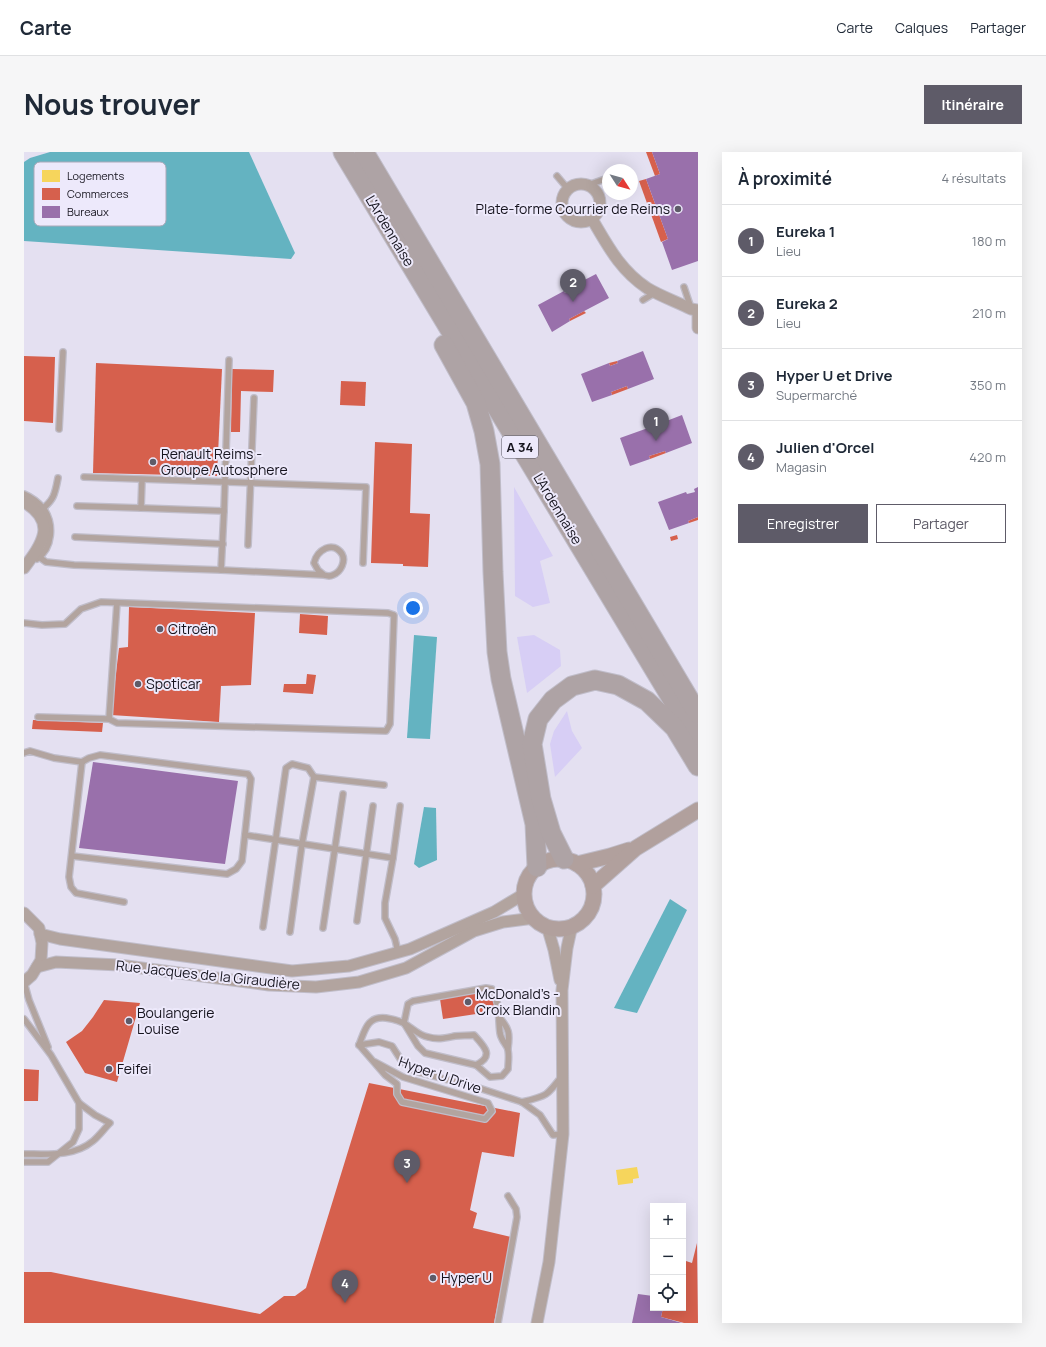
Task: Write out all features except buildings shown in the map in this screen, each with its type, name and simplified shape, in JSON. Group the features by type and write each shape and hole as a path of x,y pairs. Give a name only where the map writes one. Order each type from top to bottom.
{"highway":[{"name":"L'Ardennaise","path":"343,152 698,742"},
{"name":"L'Ardennaise","path":"364,152 698,714"},
{"path":"401,250 406,274 476,403 484,431 490,464 497,652 501,680 534,824 537,867"},
{"path":"570,861 551,833 541,799 532,744 538,719 553,700 572,686 595,680 618,685 647,701 674,728 698,766"}],"street":[{"path":"578,184 588,185 594,188 600,198 599,210 592,219 586,222 574,221 564,212 562,206 564,194 568,189 578,184"},
{"path":"592,219 616,259 628,273 648,288 696,310 698,328"},
{"path":"24,502 41,510 44,534 37,556 24,569"},
{"path":"593,886 636,848 695,812"},
{"path":"570,861 588,873 593,886 594,899 588,912 579,923 566,928 553,928 540,923 528,913 524,901 524,888 529,875 537,867 551,859 570,861 610,856 636,848"},
{"name":"Rue Jacques de la Giraudière","path":"40,934 60,939 292,971 349,966 410,949 494,912 524,894"},
{"path":"24,913 39,928 42,943 41,960 32,975 24,982"},
{"name":"Rue Jacques de la Giraudière","path":"37,967 56,962 119,965 269,985 316,987 359,982 406,968 474,931 504,922 534,918"},
{"path":"537,1323 549,1262 562,1134 562,990 567,948 572,925"},
{"path":"547,926 554,950 562,990"}],"lane":[{"path":"557,176 568,189"},
{"path":"588,185 602,180"},
{"path":"684,287 696,310"},
{"path":"643,300 656,292"},
{"path":"59,429 63,352"},
{"path":"221,570 226,483 229,360"},
{"path":"248,545 254,398"},
{"path":"84,477 366,487 363,563"},
{"path":"24,494 35,501 41,510 49,504 55,495 58,478"},
{"path":"141,508 142,480"},
{"path":"77,506 224,511"},
{"path":"75,537 223,544"},
{"path":"37,556 46,562 74,565 221,570 332,576 340,570 343,563 343,556 340,551 332,548 322,549 316,556 314,563 318,570 324,575"},
{"path":"24,623 42,625 65,624 81,609 101,602 388,613 394,615 390,724 386,731 117,723 109,719 38,717"},
{"path":"109,719 117,603"},
{"path":"24,753 30,751 54,758 82,762 100,755 248,774 251,779 242,862 236,869 226,874 72,856"},
{"path":"82,762 69,877 71,887 76,893 124,902"},
{"path":"263,927 286,768 292,764 308,768 314,776 384,785"},
{"path":"290,932 302,844 314,776"},
{"path":"323,928 343,794"},
{"path":"357,921 373,806"},
{"path":"398,952 395,939 386,918 385,903 400,806"},
{"path":"245,835 393,858"},
{"path":"24,982 29,1000 51,1055"},
{"path":"500,1018 507,1027 510,1037 508,1048 508,1069 502,1076 490,1078 476,1065 425,1053 418,1046 404,1024 408,1004 413,1001 486,988 492,989 495,994 500,1018 500,1033 502,1040 508,1048"},
{"path":"359,1045 370,1021 379,1018 393,1019 428,1038 442,1039 457,1036 474,1036 485,1047 486,1055 483,1061 476,1065"},
{"path":"24,1020 51,1055 79,1103 95,1115 110,1123 84,1147 59,1154 24,1154"},
{"path":"359,1045 379,1042 392,1046 401,1060 414,1071 479,1088 522,1102 540,1115 553,1134 562,1134"},
{"path":"359,1045 375,1062"},
{"name":"Hyper U Drive","path":"375,1062 402,1078 488,1103 492,1112 485,1119 402,1102 397,1094 397,1084 385,1075 375,1062"},
{"path":"522,1102 540,1098 548,1093 563,1074"},
{"path":"24,1162 48,1162 73,1142 79,1129 79,1103"},
{"path":"498,1323 517,1217 516,1209 508,1196"}],"shaded area":[{"path":"514,487 553,556 540,561 550,603 533,607 515,596"},
{"path":"534,635 560,650 561,666 527,693 517,637"},
{"path":"567,711 572,731 582,748 555,777 550,744 554,731"}],"water":[{"path":"50,152 249,152 295,253 291,259 24,241 24,162 30,158"},
{"path":"414,635 437,637 430,739 407,738"},
{"path":"424,807 436,808 437,860 419,868 414,864"},
{"path":"670,899 687,910 637,1013 614,1008"}],"place":[{"name":"Plate-forme Courrier de Reims","path":"678,209"},
{"name":"Eureka 2","path":"573,302"},
{"name":"Eureka 1","path":"656,441"},
{"name":"Renault Reims - Groupe Autosphere","path":"153,462"},
{"name":"Citroën","path":"160,629"},
{"name":"Spoticar","path":"138,684"},
{"name":"McDonald's - Croix Blandin","path":"468,1002"},
{"name":"Boulangerie Louise","path":"129,1021"},
{"name":"Feifei","path":"109,1069"},
{"name":"Hyper U et Drive","path":"407,1183"},
{"name":"Hyper U","path":"433,1278"},
{"name":"Julien d'Orcel","path":"345,1303"}]}
